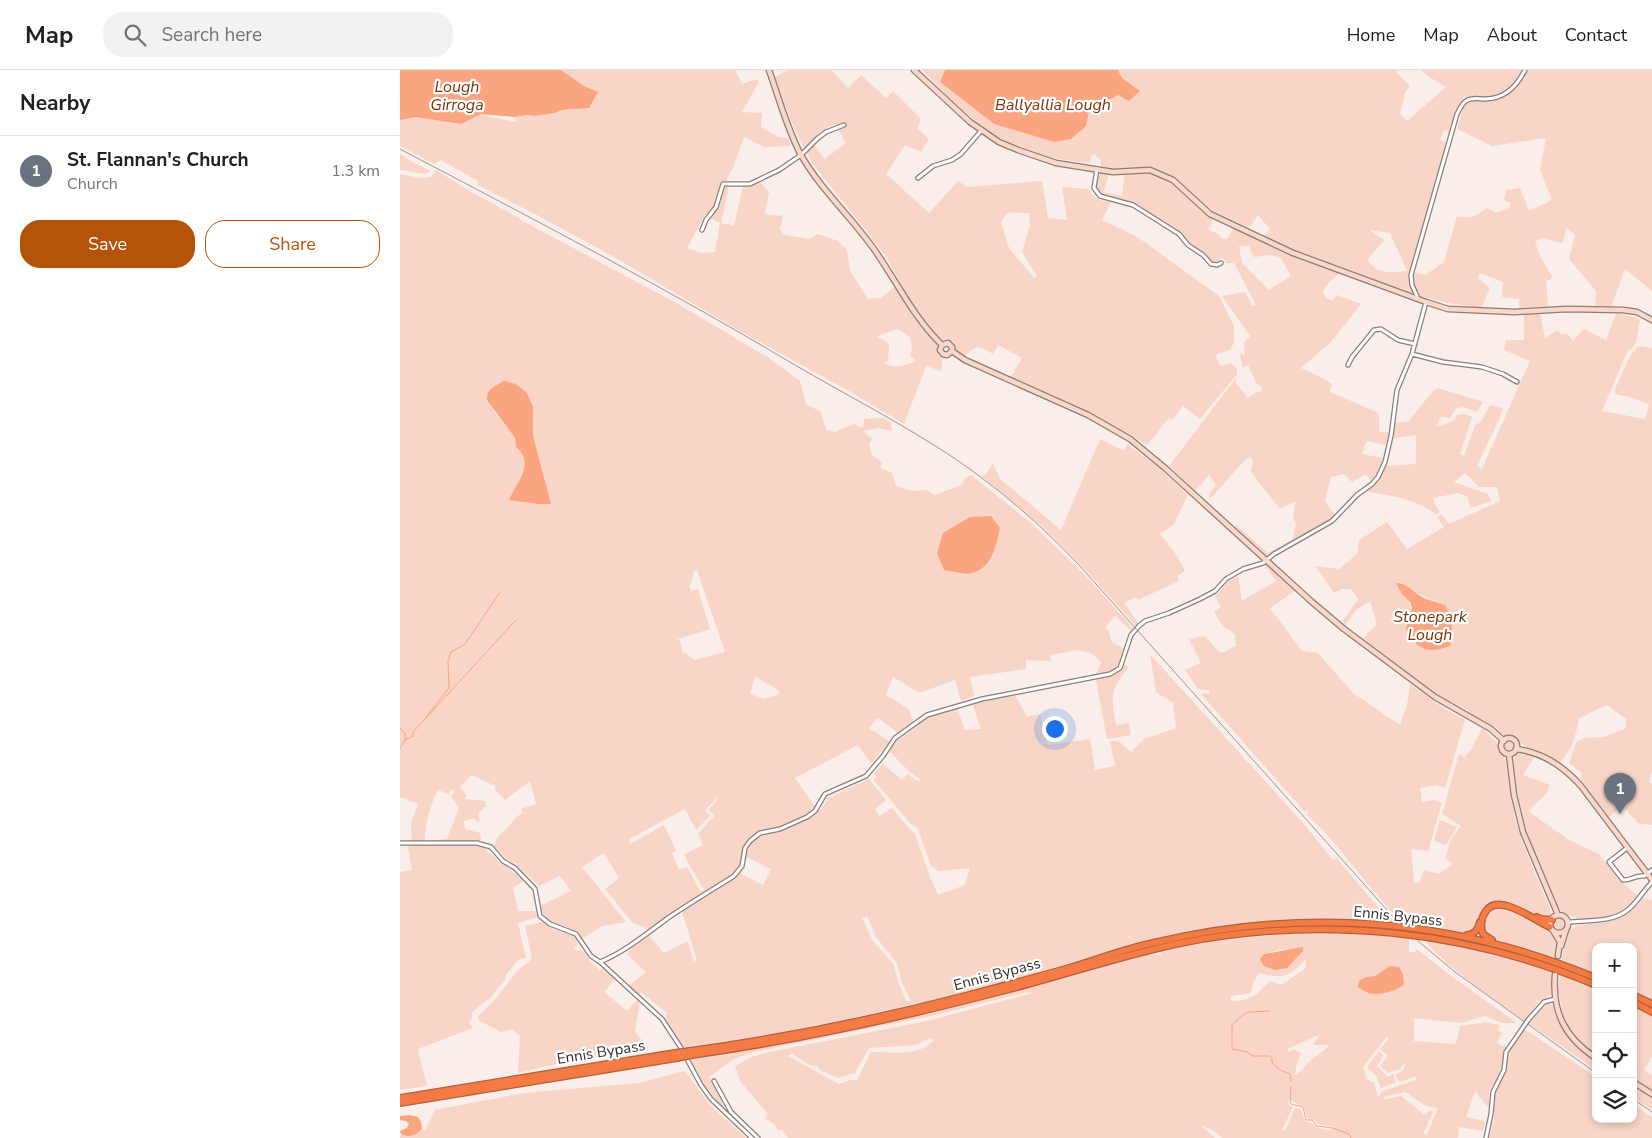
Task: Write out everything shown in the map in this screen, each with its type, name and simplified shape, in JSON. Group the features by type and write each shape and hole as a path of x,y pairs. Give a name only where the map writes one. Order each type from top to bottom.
{"highway":[{"path":"1457,935 1473,934 1478,927 1484,909 1488,905 1498,902 1541,919 1552,920"},
{"path":"1511,948 1490,940 1483,934 1481,926 1483,916 1489,907 1498,904 1507,905 1552,929"},
{"name":"Ennis Bypass","path":"690,1056 908,1010 1022,981 1151,943 1207,932 1262,925 1298,922 1335,923 1389,925 1431,930 1511,948 1592,977"},
{"name":"Ennis Bypass","path":"400,1098 739,1048 869,1023 1008,990 1125,956 1182,943 1228,935 1275,930 1367,930 1432,937 1493,950 1541,964 1592,983"},
{"path":"1637,997 1652,1004"},
{"path":"1637,1004 1652,1012"},
{"name":"Ennis Bypass","path":"400,1103 676,1056"}],"main road":[{"path":"769,70 792,136 801,155 815,176 879,255 916,315 942,345"},
{"path":"914,70 981,131 999,142 1036,157 1056,162 1123,172 1138,169 1150,170 1162,175 1185,190 1210,214 1293,253 1426,302 1448,309 1515,312 1568,309 1623,310 1637,312 1652,320"},
{"path":"942,345 946,343 950,345 952,351 981,368 1088,415 1130,439 1165,468 1344,629 1435,698 1491,729 1504,741"},
{"path":"942,345 940,350 943,354 947,355 952,351"},
{"path":"1509,754 1513,753 1517,745 1514,740 1509,738 1504,741 1502,749 1509,754 1514,795 1523,832 1558,916"},
{"path":"1516,749 1525,750 1544,757 1572,776 1652,881"},
{"path":"1558,916 1564,917 1568,922 1559,954 1560,942 1552,929 1552,920 1558,916"},
{"path":"1552,929 1558,933 1566,930"},
{"path":"1555,975 1555,998 1558,1014 1575,1042 1592,1055"},
{"path":"1637,1085 1652,1094"}],"street":[{"path":"1416,298 1411,275 1457,114 1464,102 1471,98 1488,99 1504,95 1515,85 1525,70"},
{"path":"702,230 706,220 716,208 723,184 750,184 779,170 801,155 826,132 844,125"},
{"path":"918,178 933,166 952,160 962,154 981,131"},
{"path":"1097,168 1094,188 1100,196 1133,205 1179,234 1211,264 1217,265 1221,263"},
{"path":"600,962 635,943 668,918 734,876 742,866 745,848 750,841 760,833 780,828 807,817 815,811 825,794 866,776 884,756 895,738 927,715 982,699 1110,674 1120,668 1130,635 1138,626 1200,599 1215,590 1226,579 1262,563 1274,554 1332,521 1357,494 1372,484 1378,477 1386,459 1397,390 1412,354 1426,302"},
{"path":"1348,365 1352,357 1374,330 1381,329 1398,340 1415,344"},
{"path":"1412,354 1443,362 1482,366 1517,382"},
{"path":"400,843 477,843 492,847 503,861 515,868 535,889 540,916 550,924 576,934 591,956 662,1019 681,1048"},
{"path":"1627,848 1609,862 1623,880 1628,881 1636,876 1644,876 1652,870"},
{"path":"1568,922 1600,920 1614,917 1627,911 1652,881"},
{"path":"1486,1138 1493,1092 1504,1070 1506,1052 1528,1020 1544,1002 1555,998"},
{"path":"690,1056 701,1085 711,1099 752,1138"},
{"path":"714,1081 731,1112 758,1138"},
{"path":"724,1112 729,1108"}],"shaded area":[{"path":"561,70 735,70 742,84 757,79 759,82 742,112 762,113 761,127 778,137 788,138 791,146 764,147 744,137 734,165 726,181 722,181 720,188 729,186 721,223 734,226 743,186 750,187 760,182 769,192 765,214 783,216 780,229 784,235 810,239 818,234 838,241 847,250 850,271 868,299 881,298 894,287 923,330 936,342 942,360 941,371 926,366 904,424 849,391 729,325 616,258 478,185 478,181 441,160 434,164 400,146 400,120 415,117 461,124 481,114 517,122 515,117 574,110 598,92 584,86","holes":["705,215 720,223 715,252 701,253 687,248","898,329 910,337 912,347 910,356 916,361 900,366 892,366 884,363 888,361 889,344 877,336"]},
{"path":"788,70 831,70 848,88 861,75 886,98 893,91 921,119 917,128 929,139 921,152 905,145 886,174 929,213 958,181 967,187 1042,181 1048,218 1067,220 1062,187 1089,189 1098,199 1111,202 1102,220 1136,236 1219,296 1234,326 1234,343 1230,350 1217,354 1216,357 1220,366 1231,363 1237,369 1237,374 1200,419 1183,406 1172,420 1169,418 1147,445 1080,408 1010,378 1022,358 998,345 993,354 981,348 975,348 964,357 955,351 954,344 951,341 941,341 936,336 915,309 886,257 812,163 794,128 775,77","holes":["835,124 846,143 825,159 812,142 819,132","1010,212 1029,213 1030,225 1022,252 1037,276 1034,278 1009,248 1001,222"]},
{"path":"922,70 945,70 940,82 994,124 1054,142 1089,110 1118,95 1140,92 1122,78 1118,70 1398,70 1396,72 1410,86 1405,93 1400,114 1407,121 1446,87 1421,70 1522,70 1507,91 1507,94 1516,86 1527,70 1652,70 1652,291 1625,269 1611,307 1595,306 1596,291 1569,259 1575,235 1567,228 1562,243 1542,238 1535,241 1539,254 1553,278 1546,281 1548,308 1519,310 1519,299 1502,297 1503,282 1480,273 1478,278 1490,288 1481,308 1420,296 1419,291 1411,294 1345,268 1325,288 1323,291 1325,297 1332,301 1337,295 1361,304 1331,342 1301,368 1332,384 1330,392 1379,413 1379,432 1390,432 1386,445 1366,441 1362,454 1383,458 1379,470 1371,481 1366,474 1352,482 1344,474 1331,477 1325,501 1336,517 1267,556 1235,527 1236,525 1268,553 1293,539 1296,524 1293,517 1296,501 1280,509 1251,472 1253,460 1250,457 1244,461 1211,498 1208,496 1216,485 1209,475 1195,491 1169,466 1236,378 1235,382 1248,398 1258,391 1261,393 1262,387 1257,384 1248,365 1242,367 1240,353 1245,355 1244,343 1250,336 1222,296 1245,292 1252,306 1256,305 1234,263 1226,263 1225,260 1220,258 1216,263 1211,263 1176,230 1133,203 1103,196 1097,189 1097,173 1100,172 1109,173 1104,192 1122,196 1125,173 1150,172 1159,175 1160,170 1145,168 1111,170 1101,168 1101,160 1095,155 1092,155 1089,163 1064,160 1038,154 1013,145 972,118","holes":["1464,96 1470,100 1464,105 1457,129 1492,146 1546,138 1540,170 1552,200 1529,211 1520,188 1506,190 1504,200 1511,203 1510,207 1497,213 1487,208 1473,216 1457,216 1444,262 1425,275 1411,271 1447,144 1440,140 1444,130 1450,132","1200,200 1211,210 1247,227 1251,226 1258,215 1270,229 1261,240 1234,228 1227,239 1221,238 1220,235 1209,230 1213,218 1196,205","1369,230 1390,233 1407,271 1380,271 1367,260 1384,240","1239,246 1249,246 1254,257 1271,255 1281,258 1291,276 1269,290 1242,263"]},
{"path":"400,154 431,171 426,174 400,170"},
{"path":"436,170 521,220 678,304 767,357 800,381 806,404 821,412 826,430 835,432 854,424 863,427 864,419 883,418 891,422 892,431 878,428 863,431 872,439 869,444 872,455 882,462 881,468 892,473 896,486 912,491 926,490 935,495 963,484 964,479 971,475 1031,523 1085,575 1133,628 1131,631 1115,616 1105,627 1113,642 1125,648 1119,665 1103,674 1096,675 1101,662 1091,653 1078,650 1050,655 1051,661 1026,660 1026,669 970,677 974,696 961,701 955,680 919,693 893,677 886,695 909,709 913,722 898,733 878,718 869,728 890,742 871,763 858,745 795,778 814,805 821,810 828,798 869,779 886,800 875,809 879,816 892,808 915,834 938,895 965,885 970,868 939,871 931,866 918,829 910,823 873,779 877,777 874,773 883,764 902,780 907,774 919,782 920,779 889,751 896,741 913,730 912,727 928,716 957,708 965,730 981,729 972,703 985,699 1015,695 1027,717 1040,714 1048,745 1090,739 1095,770 1115,766 1110,741 1118,741 1131,752 1144,739 1176,728 1173,703 1156,692 1150,654 1303,823 1333,860 1337,859 1393,922 1286,920 1205,929 1132,945 966,993 784,1032 683,1049 664,1019 667,1013 641,992 639,995 629,986 646,972 626,953 649,936 664,953 687,941 694,961 697,961 681,908 650,930 632,922 605,889 619,878 604,853 582,867 626,922 602,926 582,939 571,929 548,919 543,914 540,906 571,891 560,876 539,886 494,846 499,836 523,813 521,809 536,804 530,781 505,800 495,790 495,786 472,775 460,787 467,796 464,799 485,801 486,806 478,814 480,820 477,822 474,818 464,821 465,829 480,833 481,840 475,845 487,849 487,852 523,881 513,888 518,911 535,911 537,917 518,923 526,958 519,959 490,998 472,1012 472,1018 469,1023 473,1028 418,1049 427,1086 400,1090 400,872 412,870 408,848 412,840 411,823 418,804 400,797 400,174 421,178 431,177","holes":["533,407 533,436 538,456 509,500 523,473 524,460 522,453 516,447 515,438 493,410","697,570 725,652 694,660 686,653 682,654 681,643 678,639 710,629 698,589 691,591 689,586 693,572","755,676 778,690 780,694 765,699 750,694","452,789 455,792 451,796 459,808 447,839 425,841 428,814 438,790 449,794","717,798 709,809 714,816 698,834 703,845 684,854 704,889 701,892 687,867 679,870 672,853 676,850 664,825 630,844 629,839 685,809 696,830 710,816 705,810","746,857 771,869 763,885 741,874","867,916 876,937 897,963 902,983 911,1001 907,1002 898,982 894,965 872,940 862,918"]},
{"path":"1540,313 1545,338 1558,330 1561,334 1568,334 1573,341 1584,329 1606,340 1616,313 1640,320 1636,342 1628,350 1602,411 1645,419 1649,404 1615,394 1615,389 1630,356 1638,346 1652,348 1652,771 1649,782 1652,783 1652,825 1638,823 1622,805 1610,817 1608,816 1580,778 1582,773 1569,763 1577,741 1584,738 1604,737 1626,728 1626,719 1607,705 1579,718 1573,741 1561,761 1562,765 1528,748 1514,738 1503,735 1497,731 1498,728 1470,714 1468,710 1436,695 1363,638 1377,624 1370,601 1357,609 1345,625 1343,621 1359,600 1351,589 1342,589 1334,593 1315,566 1339,569 1357,554 1359,540 1387,522 1407,549 1444,527 1437,517 1442,514 1449,524 1500,501 1497,487 1479,487 1465,473 1454,482 1488,494 1491,501 1471,508 1467,496 1457,493 1434,498 1434,503 1440,512 1436,515 1429,509 1412,501 1365,491 1378,478 1385,466 1416,464 1416,435 1393,438 1395,423 1409,421 1432,392 1438,388 1483,402 1477,412 1464,407 1456,408 1450,418 1441,417 1436,427 1454,421 1457,415 1465,414 1472,417 1460,454 1464,456 1475,425 1481,422 1490,405 1503,408 1477,466 1482,469 1530,361 1504,350 1506,340 1524,340 1524,314","holes":["1396,583 1439,602 1452,626 1452,638 1408,621 1411,610 1410,605"]},
{"path":"1100,439 1124,451 1127,444 1159,468 1188,495 1174,524 1160,534 1175,553 1185,571 1177,576 1179,581 1138,600 1136,597 1124,603 1139,624 1136,626 1080,564 1045,529 982,476 986,474 993,463 1000,479 1061,530"},
{"path":"1265,563 1295,591 1270,608 1302,651 1318,653 1353,693 1400,725 1407,705 1410,684 1442,707 1465,720 1445,788 1436,785 1420,788 1422,802 1435,800 1442,803 1428,851 1411,849 1414,883 1419,883 1424,870 1439,874 1453,864 1445,858 1451,839 1461,826 1442,814 1459,754 1464,757 1471,750 1482,728 1496,741 1504,756 1515,819 1523,844 1550,909 1551,915 1549,918 1543,918 1506,902 1498,901 1487,905 1474,931 1465,934 1442,928 1405,923 1401,919 1398,920 1325,832 1307,815 1308,809 1305,812 1201,694 1209,693 1209,690 1198,689 1185,670 1201,663 1189,639 1205,636 1222,653 1236,646 1235,634 1223,626 1214,612 1221,607 1215,596 1228,582 1238,576 1242,601 1276,581"},
{"path":"1124,664 1129,667 1115,688 1113,707 1116,725 1129,723 1131,735 1107,739 1096,680 1112,675"},
{"path":"1507,740 1511,740 1515,746 1511,752 1507,752 1503,748 1503,744"},
{"path":"1522,752 1535,756 1523,775 1550,785 1546,794 1528,811 1569,840 1599,854 1618,879 1638,896 1621,911 1611,916 1588,920 1566,914 1557,907 1537,859 1521,810 1514,765 1516,755"},
{"path":"1440,820 1457,827 1446,845 1434,841"},
{"path":"1643,898 1652,900 1652,1001 1637,994 1637,943 1592,943 1592,972 1564,961 1562,958 1564,946 1573,928 1580,925 1615,920 1638,904"},
{"path":"1504,906 1527,916 1551,932 1556,938 1558,945 1556,957 1488,937 1484,933 1484,917 1490,908"},
{"path":"1556,917 1562,917 1566,924 1562,931 1556,931 1552,927 1552,921"},
{"path":"542,922 552,929 574,936 578,943 574,948 578,951 582,950 591,963 600,970 603,968 615,979 604,992 627,1011 637,1000 640,1002 635,1031 649,1050 613,1051 518,1073 520,1036 512,1029 501,1032 478,1020 478,1016 496,998 514,974 532,958 525,926"},
{"path":"1303,932 1351,933 1409,938 1409,951 1415,953 1417,949 1517,1023 1502,1023 1485,1016 1461,1023 1414,1018 1414,1041 1456,1044 1460,1026 1486,1022 1500,1025 1498,1031 1502,1032 1497,1043 1507,1048 1503,1056 1500,1076 1489,1091 1489,1107 1475,1091 1466,1117 1485,1121 1483,1131 1459,1127 1458,1138 1222,1138 1215,1131 1200,1125 1215,1138 788,1138 782,1130 778,1130 774,1124 765,1119 768,1114 740,1081 735,1066 765,1053 927,1021 1033,993 1027,992 935,1015 754,1052 734,1059 709,1077 720,1096 723,1108 695,1072 691,1059 751,1050 896,1020 1148,954 1161,955 1161,951 1215,941","holes":["1283,949 1301,954 1297,957 1261,959 1264,954","1306,959 1305,969 1281,985 1270,981 1253,996 1244,1000 1231,1001 1231,996 1251,993 1254,982 1260,973 1281,976 1295,969","1379,973 1401,988 1394,990 1366,977","1319,1035 1313,1045 1330,1045 1295,1075 1301,1053 1293,1049 1289,1052 1287,1049","1387,1036 1389,1039 1380,1049 1388,1056 1380,1066 1388,1073 1400,1069 1405,1062 1404,1070 1395,1075 1399,1082 1417,1076 1416,1080 1383,1091 1378,1097 1374,1083 1367,1079 1363,1067","930,1038 934,1040 921,1049 913,1051 896,1053 871,1052 857,1080 850,1080 839,1084 788,1056 792,1053 809,1065 817,1066 820,1070 838,1078 855,1073 869,1048 916,1045","1405,1092 1426,1106 1438,1108 1427,1135 1423,1134 1433,1112 1430,1110 1425,1115 1401,1096 1385,1099 1383,1097","1288,1099 1304,1107 1307,1118 1314,1120 1318,1124 1331,1127 1332,1130 1320,1128 1305,1121 1300,1109 1295,1108 1285,1131 1282,1130 1293,1107 1289,1105"]},
{"path":"1424,940 1471,948 1553,971 1551,995 1541,1001 1536,1001 1538,1003 1525,1021 1459,974"},
{"path":"1560,975 1592,986 1592,1053 1578,1041 1569,1029 1560,1009 1562,1008 1558,990"},
{"path":"1547,1003 1553,1006 1569,1038 1592,1060 1592,1067 1528,1023 1537,1010"},
{"path":"1637,1008 1652,1015 1652,1056 1644,1070 1652,1075 1652,1090 1637,1081"},
{"path":"1524,1029 1592,1074 1592,1123 1637,1123 1637,1107 1652,1117 1652,1138 1489,1138 1494,1121 1494,1090 1504,1074 1509,1051"},
{"path":"1379,1051 1383,1055 1377,1066 1388,1077 1393,1074 1396,1082 1381,1088 1376,1076 1367,1067"},
{"path":"685,1071 710,1105 746,1138 400,1138 401,1134 412,1135 422,1129 425,1131 435,1110 525,1093 638,1083"},
{"path":"1637,1088 1652,1097 1652,1110 1637,1100"}],"water":[{"name":"Lough Girroga","path":"400,70 561,70 584,86 598,92 589,108 562,110 535,116 515,117 481,114 461,124 415,117 400,120"},
{"name":"Ballyallia Lough","path":"945,70 1118,70 1122,78 1140,91 1129,101 1118,95 1089,110 1086,126 1071,139 1054,142 994,124 940,82"},
{"path":"504,381 516,384 527,393 533,407 533,436 551,504 509,500 523,473 524,460 522,453 516,447 515,438 487,400 490,390"},
{"path":"991,516 1000,528 997,542 989,561 979,570 972,573 944,570 937,553 943,533 970,517"},
{"name":"Stonepark Lough","path":"1396,583 1407,586 1424,598 1446,606 1452,626 1451,645 1437,650 1430,650 1424,649 1414,642 1406,629 1412,608 1410,602 1402,594"},
{"path":"1303,947 1303,951 1287,968 1275,970 1264,966 1260,959 1264,954"},
{"path":"1390,966 1399,967 1403,974 1404,984 1401,987 1393,991 1373,994 1358,987 1359,981 1366,977 1375,976"},
{"path":"400,1116 418,1117 422,1129 415,1135 410,1136 401,1134 400,1131 407,1128 409,1124 406,1121 400,1120"}],"waterway":[{"path":"426,717 449,688 448,661 451,652 465,644 500,592"},
{"path":"400,748 405,740 413,736 413,732 516,620"},
{"path":"400,728 405,733 405,739"},
{"path":"1269,1011 1249,1012 1232,1025 1232,1049 1247,1052 1253,1056 1270,1056 1272,1063 1280,1070 1290,1074 1291,1082"},
{"path":"1291,1087 1291,1104 1303,1107 1306,1120 1312,1120 1317,1126 1332,1128 1349,1134 1351,1138"}],"railway":[{"path":"400,149 599,254 698,309 915,433 988,482 1050,535 1079,565 1396,920"},
{"path":"1418,941 1455,972 1592,1070"},
{"path":"1637,1102 1652,1112"}],"place":[{"name":"St. Flannan's Church","path":"1620,814"}]}
